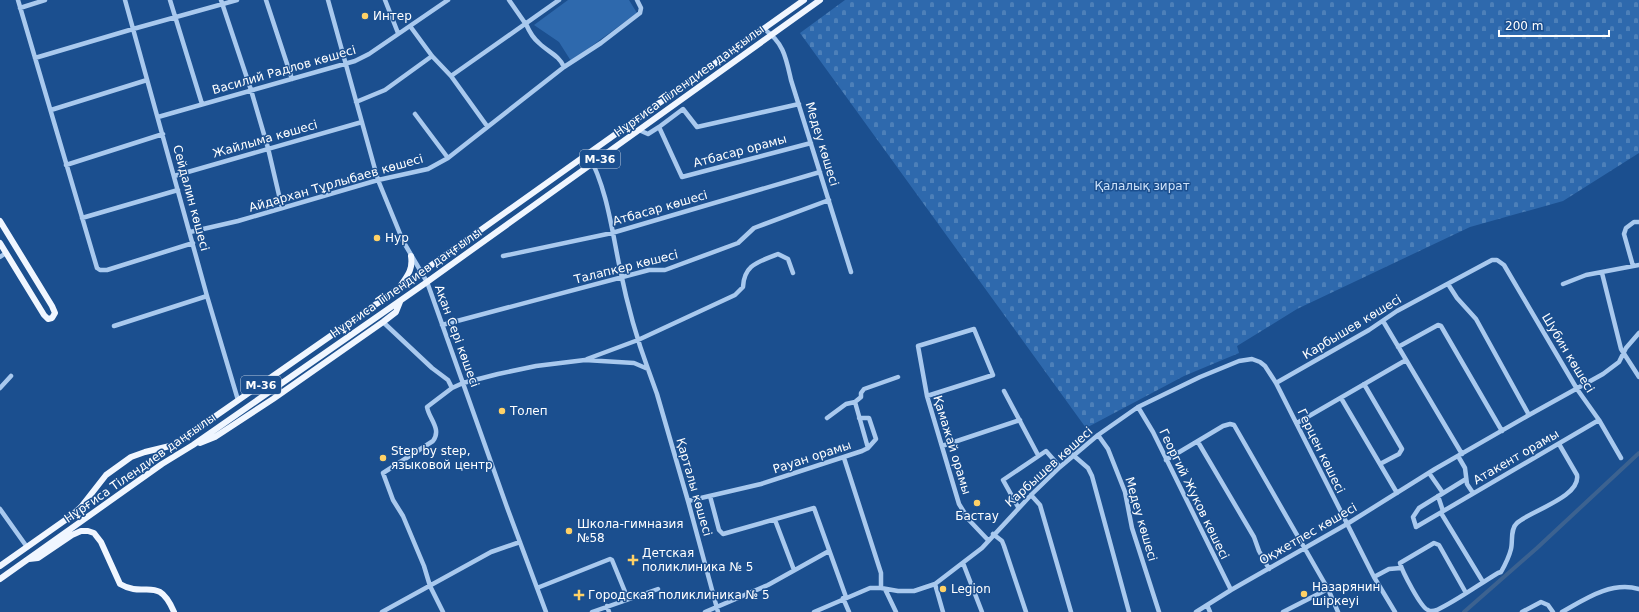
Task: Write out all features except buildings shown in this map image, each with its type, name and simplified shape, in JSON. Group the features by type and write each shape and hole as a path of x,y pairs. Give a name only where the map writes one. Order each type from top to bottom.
{"main road":[{"name":"Нұрғиса Тілендиев даңғылы","path":"0,579 136,481 193,445 427,282 820,0"},
{"name":"Нұрғиса Тілендиев даңғылы","path":"0,566 71,516 81,507 106,475 132,457 145,452 174,445 422,273 803,1"},
{"path":"0,222 55,313 50,318 44,315 0,243"},
{"path":"395,291 410,273 412,265 411,256"},
{"path":"193,445 215,438 273,399 396,312 400,301"},
{"path":"354,333 373,329"},
{"path":"284,368 289,372 290,378"},
{"path":"174,445 179,453"},
{"path":"29,559 38,558 72,535 81,531 88,531 94,534 101,542 120,584 134,590 143,588 154,589 162,593 168,599 174,612"}],"street":[{"path":"18,0 97,268 100,270 107,270 193,243"},
{"path":"20,8 46,0"},
{"name":"Сейдалин көшесі","path":"125,0 207,296 238,400"},
{"path":"170,0 174,18 202,104"},
{"path":"35,58 174,18 222,2 237,0"},
{"path":"266,0 292,79"},
{"name":"Ақан Сері көшесі","path":"328,0 378,180 398,229 411,256 427,282 546,612"},
{"path":"385,0 398,33"},
{"name":"Василий Радлов көшесі","path":"158,117 355,61 369,54 448,0"},
{"path":"508,0 526,23 533,36 540,44 561,60 564,68"},
{"path":"451,76 559,0"},
{"name":"Айдархан Тұрлыбаев көшесі","path":"190,232 238,221 378,180 428,169 448,158 487,126 640,13 641,8 636,0"},
{"path":"222,2 251,90 268,148 282,208"},
{"path":"410,26 432,56 451,76 487,126"},
{"name":"Медеу көшесі","path":"764,29 772,35 784,50 799,104 851,272"},
{"path":"356,102 385,90 432,56"},
{"path":"51,110 147,80"},
{"path":"639,130 648,134 683,109 697,127 799,104"},
{"path":"415,114 448,158"},
{"name":"Жайлыма көшесі","path":"174,176 362,122"},
{"name":"Атбасар орамы","path":"659,127 682,177 811,143"},
{"path":"66,165 163,134"},
{"name":"Қарталы көшесі","path":"588,154 599,176 622,278 638,340 657,394 718,610"},
{"name":"Атбасар көшесі","path":"503,256 612,233 820,172"},
{"path":"82,218 178,190"},
{"name":"Талапкер көшесі","path":"442,325 649,270 666,270 738,243 754,228 829,200"},
{"path":"1633,266 1624,234 1626,228 1634,222 1639,222"},
{"path":"0,257 6,253"},
{"path":"585,360 638,340 735,295 744,287 744,276 751,266 762,260 778,254 788,259 793,273"},
{"name":"Карбышев көшесі","path":"814,612 870,588 914,591 935,584 982,548 1018,507 1073,455 1098,435 1138,407 1200,377 1247,359 1260,362 1265,366 1276,383 1383,321 1397,311 1492,260 1497,260"},
{"name":"Шубин көшесі","path":"1497,260 1504,265 1576,389 1599,420 1621,458"},
{"path":"1563,284 1586,275 1639,265"},
{"path":"1602,272 1623,353 1639,377"},
{"path":"1448,284 1457,298 1476,319 1529,415"},
{"path":"114,326 207,296"},
{"path":"1383,321 1460,455 1465,468 1467,484 1473,493"},
{"path":"383,322 432,368 448,380 452,388"},
{"path":"1398,347 1438,325 1441,326 1502,431"},
{"name":"Қамажай орамы","path":"927,396 993,375 974,329 918,346 927,396 959,504 969,520 988,540"},
{"name":"Оқжетпес көшесі","path":"1196,612 1231,590 1347,524 1429,473 1612,368 1639,333"},
{"path":"443,612 430,586 424,566 403,516 393,500 383,473 434,441 437,429 429,415 427,407 452,388 463,382 536,366 585,360 634,363 648,369"},
{"path":"1297,423 1406,360"},
{"path":"0,388 11,376"},
{"path":"827,418 846,404 855,402 861,397 861,393 864,389 898,377"},
{"name":"Герцен көшесі","path":"1276,383 1374,577 1395,612"},
{"path":"1364,384 1402,449 1399,454 1380,464"},
{"path":"1004,391 1038,455"},
{"path":"1342,398 1397,492"},
{"name":"Рауан орамы","path":"688,501 761,484 795,472 844,458 868,448 855,402"},
{"name":"Георгий Жуков көшесі","path":"1138,407 1145,418 1231,590"},
{"path":"859,418 869,418 876,439 868,448"},
{"path":"942,446 1020,420"},
{"name":"Атакент орамы","path":"1440,495 1419,508 1415,513 1413,517 1416,527 1599,420"},
{"path":"1166,460 1224,426 1230,424 1234,425 1328,589 1338,612"},
{"name":"Медеу көшесі","path":"1098,435 1108,449 1125,492 1132,528 1159,612"},
{"path":"1198,442 1254,537 1269,569"},
{"path":"1401,566 1427,610 1436,611 1501,572 1511,549 1514,526 1532,513 1563,496 1575,486 1577,475 1559,444"},
{"path":"1018,507 1003,480 1046,451 1060,467"},
{"path":"1073,455 1088,468 1092,476 1129,612"},
{"path":"844,458 880,573 883,588 896,612"},
{"path":"1429,473 1440,495 1442,512 1483,582"},
{"path":"1440,495 1466,479"},
{"path":"1031,494 1040,505 1071,612"},
{"path":"710,496 721,533 775,520 814,508 849,612"},
{"path":"0,509 27,547"},
{"path":"775,520 794,570"},
{"path":"993,534 1002,541 1026,612"},
{"path":"382,612 491,552 520,542"},
{"path":"1374,577 1389,569 1401,566 1434,543 1439,545 1466,593"},
{"path":"705,612 718,610 768,585 829,551"},
{"path":"537,588 610,559 612,560 628,598"},
{"path":"963,563 982,612"},
{"path":"935,584 943,612"},
{"path":"1562,612 1597,592 1627,587 1639,589"},
{"path":"592,612 628,598 658,589"},
{"path":"1283,612 1328,589"},
{"path":"1522,612 1541,602 1548,604 1553,612"},
{"path":"1207,605 1210,612"},
{"path":"607,606 609,612"}],"green space":[{"path":"568,0 629,0 637,13 571,61 559,42 534,25"},
{"name":"Қалалық зират","path":"845,0 1639,0 1639,153 1563,201 1470,227 1297,309 1237,346 1239,353 1184,376 1086,428 800,33"}],"waterway":[{"path":"1464,612 1537,548 1639,453"}],"place":[{"name":"Интер","path":"365,16"},
{"name":"Нур","path":"377,238"},
{"name":"Толеп","path":"502,411"},
{"name":"Step by step, языковой центр","path":"383,458"},
{"name":"Бастау","path":"977,503"},
{"name":"Школа-гимназия №58","path":"569,531"},
{"name":"Детская поликлиника № 5","path":"633,560"},
{"name":"Legion","path":"943,589"},
{"name":"Назарянин шіркеуі","path":"1304,594"},
{"name":"Городская поликлиника № 5","path":"579,595"}]}
